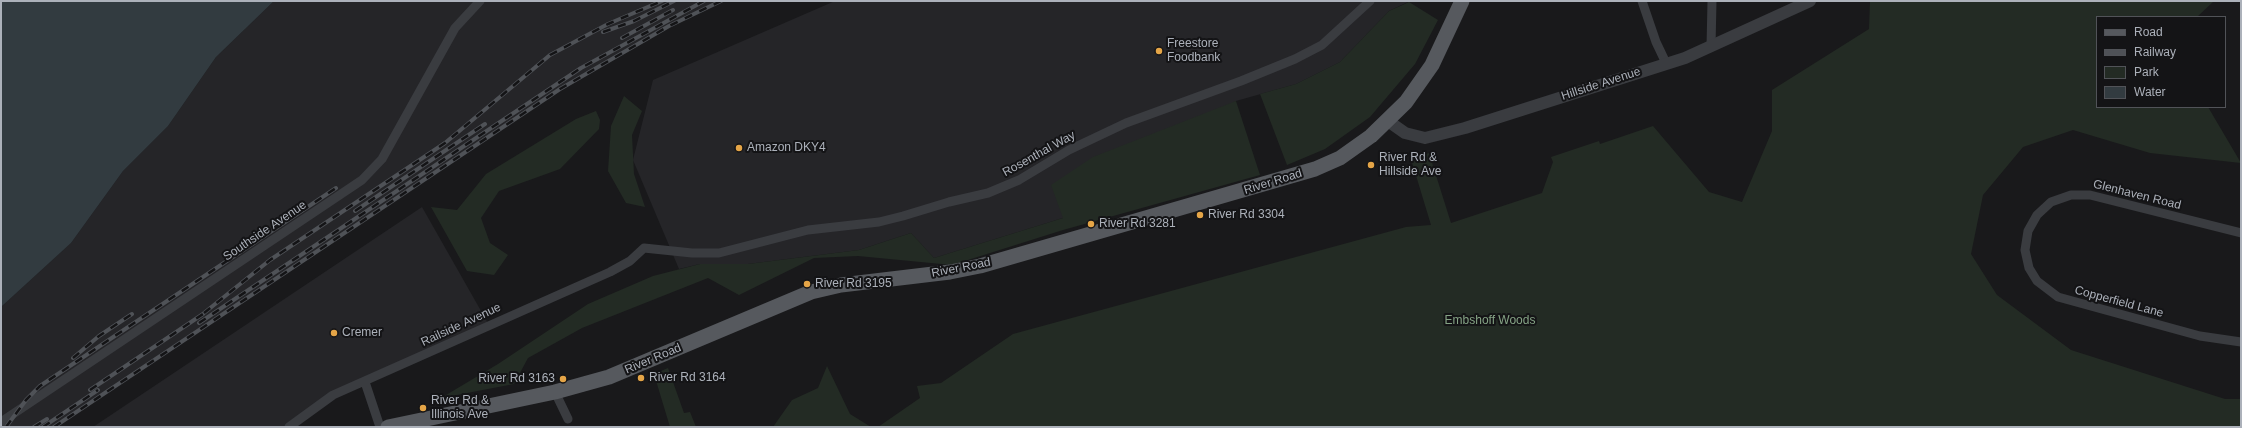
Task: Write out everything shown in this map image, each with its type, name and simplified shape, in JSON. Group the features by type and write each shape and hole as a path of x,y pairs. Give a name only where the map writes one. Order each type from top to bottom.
{"main road":[{"name":"River Road","path":"388,427 434,422 555,392 638,366 811,292 841,285 950,272 980,266 1315,169 1340,158 1388,121 1406,102 1432,65 1462,1"}],"street":[{"name":"Southside Avenue","path":"1,422 362,180 373,170 386,152 455,28 480,1"},
{"name":"Rosenthal Way","path":"644,248 692,253 719,253 808,230 879,222 949,202 988,193 1019,180 1069,150 1126,123 1242,81 1296,59 1322,45 1370,1"},
{"path":"1642,1 1656,42 1666,63"},
{"path":"1711,47 1712,1"},
{"name":"Hillside Avenue","path":"1388,121 1413,136 1436,136 1685,58 1810,1"},
{"name":"Glenhaven Road","path":"2025,242 2033,221 2042,209 2061,197 2083,194 2241,233"},
{"name":"Copperfield Lane","path":"2025,242 2026,257 2032,275 2042,287 2058,297 2200,336 2241,342"},
{"name":"Railside Avenue","path":"288,427 333,395 610,272 630,261 644,248"},
{"path":"365,382 380,427"},
{"path":"555,392 568,419"}],"shaded area":[{"path":"274,1 721,1 669,26 560,89 54,427 1,427 1,307 71,243 123,171 168,126 216,57"},
{"path":"835,1 1410,1 1389,11 1340,62 1296,84 1236,101 1063,218 934,258 911,233 859,250 748,264 700,264 679,269 633,160 653,80"},
{"path":"422,207 489,325 333,395 289,427 93,427"}],"green space":[{"name":"Embshoff Woods","path":"1870,1 2214,1 2198,16 2096,16 2096,108 2209,108 2241,163 2150,153 2073,130 2023,147 1983,195 1971,254 1997,295 2071,350 2225,399 2241,399 2241,427 878,427 920,398 917,386 941,383 1013,334 1406,227 1431,225 1411,159 1429,153 1451,223 1542,193 1553,162 1551,157 1599,141 1600,144 1653,126 1709,192 1742,202 1772,131 1772,90 1869,29"},
{"path":"1409,2 1438,20 1415,64 1370,117 1325,149 1287,165 1260,94 1296,84 1340,62 1389,11"},
{"path":"624,96 642,111 632,135 634,174 645,207 626,203 608,171 611,126"},
{"path":"1236,101 1260,175 1063,230 952,265 858,256 814,258 739,295 708,278 582,328 528,358 514,384 441,398 498,364 588,304 653,276 700,264 748,264 859,250 911,233 934,258 1063,218 1051,185 1093,157"},
{"path":"596,111 600,120 599,129 560,169 499,191 481,218 490,243 508,255 494,275 467,271 431,207 457,210 486,174 576,119"},
{"path":"827,366 850,414 871,427 773,427 792,400 818,388"},
{"path":"668,368 684,413 690,412 696,427 670,427 654,374"}],"water":[{"path":"1,1 274,1 216,57 168,126 123,171 71,243 1,307"}],"railway":[{"path":"204,313 270,260 445,143 550,55 608,24 662,1"},
{"path":"603,32 634,21 674,1"},
{"path":"199,323 581,68 704,1"},
{"path":"54,427 560,89 669,26 721,1"},
{"path":"622,38 673,10"},
{"path":"355,211 485,124"},
{"path":"6,427 26,400 40,386 336,188"},
{"path":"73,358 99,336 132,314"},
{"path":"90,390 203,314"},
{"path":"43,427 98,390"},
{"path":"34,427 47,419"}],"place":[{"name":"Freestore Foodbank","path":"1159,51"},
{"name":"Amazon DKY4","path":"739,148"},
{"name":"River Rd & Hillside Ave","path":"1371,165"},
{"name":"River Rd 3304","path":"1200,215"},
{"name":"River Rd 3281","path":"1091,224"},
{"name":"River Rd 3195","path":"807,284"},
{"name":"Cremer","path":"334,333"},
{"name":"River Rd 3164","path":"641,378"},
{"name":"River Rd 3163","path":"563,379"},
{"name":"River Rd & Illinois Ave","path":"423,408"}]}
